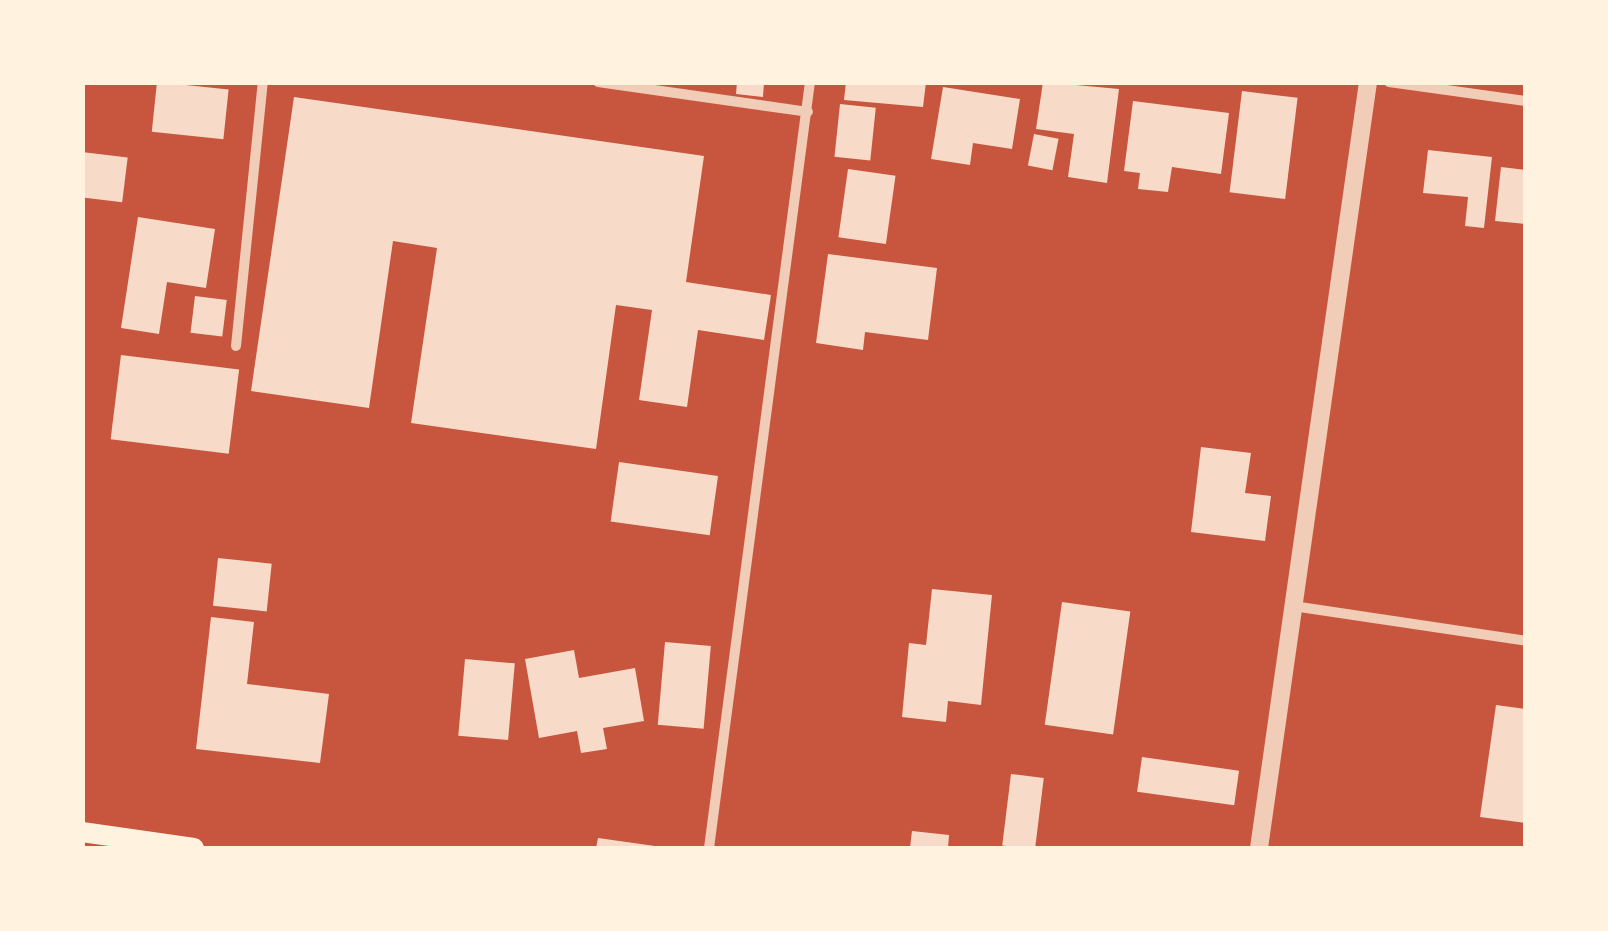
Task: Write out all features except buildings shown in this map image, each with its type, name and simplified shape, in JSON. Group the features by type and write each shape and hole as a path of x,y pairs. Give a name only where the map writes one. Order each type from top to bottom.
{"main road":[{"path":"82,832 194,848"}],"street":[{"path":"236,346 263,82"},
{"path":"598,82 808,112"},
{"path":"709,848 810,82"},
{"path":"1259,848 1368,82"},
{"path":"1389,82 1526,101"},
{"path":"1292,606 1526,642"}]}
